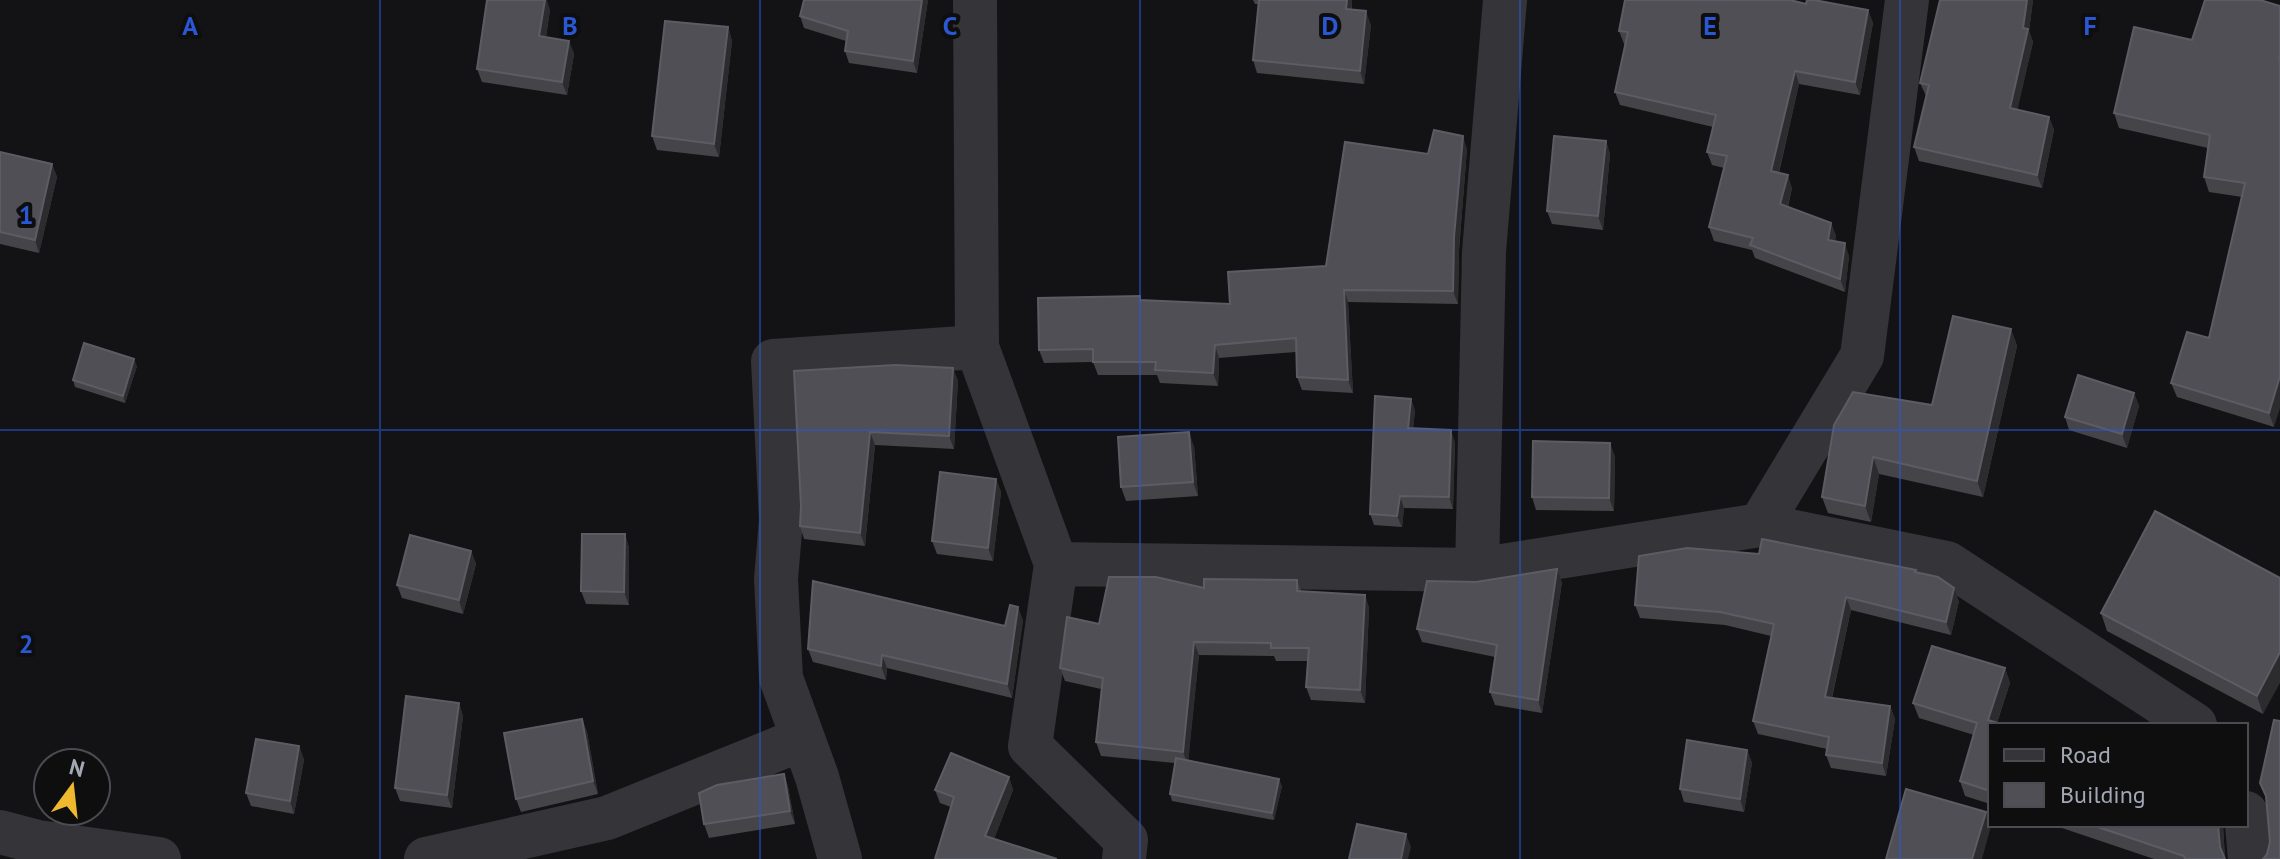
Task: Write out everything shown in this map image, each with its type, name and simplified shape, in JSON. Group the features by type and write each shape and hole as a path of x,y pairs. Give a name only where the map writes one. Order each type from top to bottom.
{"street":[{"path":"1477,570 1484,252 1505,0"},
{"path":"1760,525 1862,356 1907,0"},
{"path":"975,2 977,347 1056,564 1030,746 1126,840 1124,859"},
{"path":"840,859 817,777 781,678 776,579 781,520 773,361 977,347"},
{"path":"1056,564 1477,570 1760,525 1947,563 2192,723"},
{"path":"426,859 607,818 802,739"},
{"path":"2247,827 2250,859"},
{"path":"0,832 38,842 159,859"}],"building":[{"path":"487,0 545,0 539,36 569,41 562,82 477,69"},
{"path":"804,0 922,0 913,61 845,51 848,31 800,16"},
{"path":"1259,0 1347,0 1346,9 1366,11 1360,71 1253,60"},
{"path":"1625,0 1790,0 1806,4 1807,0 1814,0 1868,10 1855,82 1795,71 1771,171 1788,175 1780,204 1831,223 1828,240 1845,243 1840,279 1750,245 1753,238 1709,227 1727,156 1707,152 1716,115 1615,92 1628,32 1619,31"},
{"path":"1940,0 2027,0 2023,28 2028,29 2010,108 2049,117 2037,175 1914,147 1929,85 1920,83"},
{"path":"2205,0 2260,0 2280,6 2280,376 2269,413 2171,383 2187,332 2209,338 2245,183 2204,177 2210,135 2114,113 2134,27 2192,40"},
{"path":"665,21 728,27 714,144 652,136"},
{"path":"1434,130 1463,136 1454,237 1453,291 1344,290 1348,380 1297,377 1296,338 1215,345 1213,373 1155,370 1156,362 1093,362 1093,349 1039,350 1038,298 1140,296 1140,300 1230,304 1228,272 1326,266 1345,142 1428,154"},
{"path":"1554,136 1606,141 1598,216 1547,211"},
{"path":"0,152 52,164 35,240 0,232"},
{"path":"1953,316 2011,329 1977,481 1873,457 1865,506 1822,497 1834,425 1853,392 1932,405"},
{"path":"84,343 134,359 123,396 73,380"},
{"path":"895,365 953,368 949,436 870,432 860,533 800,526 794,371"},
{"path":"2078,375 2134,393 2122,434 2065,417"},
{"path":"1375,396 1411,399 1408,428 1451,430 1449,497 1400,496 1397,516 1370,514"},
{"path":"1189,432 1193,482 1121,487 1118,437"},
{"path":"1533,441 1610,443 1609,498 1532,497"},
{"path":"940,472 996,479 988,548 932,541"},
{"path":"2155,511 2280,578 2280,652 2257,696 2101,613"},
{"path":"582,534 625,534 624,592 581,591"},
{"path":"410,535 471,551 459,600 397,585"},
{"path":"1762,539 1916,570 1938,577 1954,588 1946,622 1846,597 1825,697 1890,706 1882,763 1826,755 1829,737 1753,721 1774,624 1720,612 1635,605 1639,556 1687,548 1759,554"},
{"path":"1557,569 1538,700 1490,692 1497,645 1417,629 1427,581 1476,582"},
{"path":"1109,577 1156,577 1204,588 1204,579 1297,580 1297,591 1365,595 1360,690 1306,687 1309,648 1271,648 1271,643 1194,642 1183,752 1096,742 1103,678 1060,668 1067,617 1099,624"},
{"path":"813,581 1005,626 1010,605 1018,607 1007,684 882,655 881,666 808,649"},
{"path":"1932,646 2005,668 1988,720 1998,723 1988,723 1988,790 1960,781 1977,723 1913,703"},
{"path":"406,696 459,703 447,795 395,788"},
{"path":"582,719 593,781 516,799 504,733"},
{"path":"2274,720 2280,721 2280,859 2263,859 2270,842 2266,796 2260,783"},
{"path":"256,739 299,746 290,801 246,793"},
{"path":"1687,740 1747,750 1740,799 1680,789"},
{"path":"951,753 1009,777 985,836 1057,859 935,859 954,797 935,790"},
{"path":"1176,758 1279,779 1272,813 1170,794"},
{"path":"784,774 790,811 704,824 699,793 717,785"},
{"path":"1906,789 1986,812 1972,859 1886,859"},
{"path":"1357,824 1406,834 1401,859 1349,859"},
{"path":"2098,827 2218,827 2225,859 2185,859 2184,856"}]}
